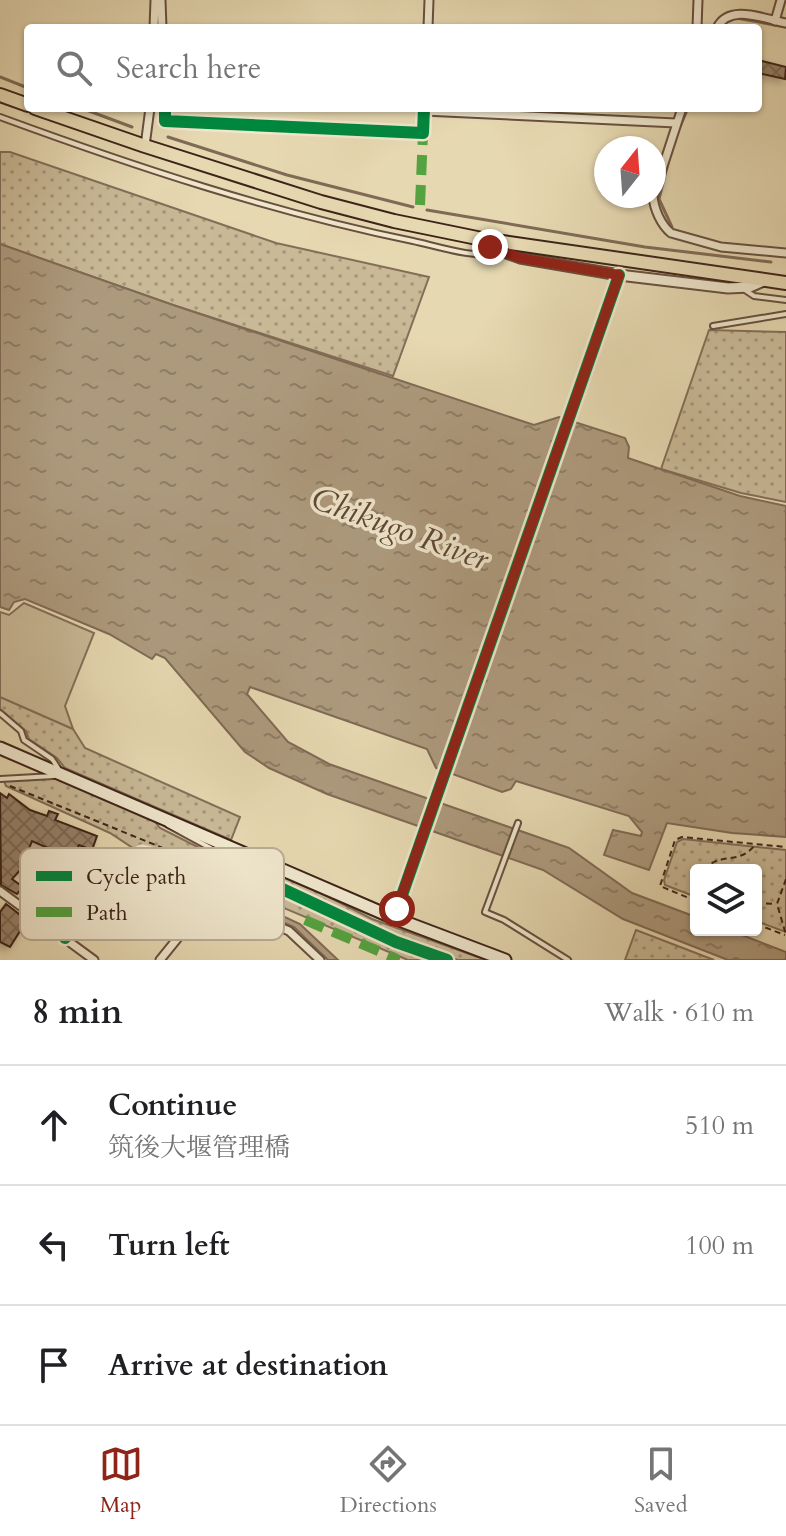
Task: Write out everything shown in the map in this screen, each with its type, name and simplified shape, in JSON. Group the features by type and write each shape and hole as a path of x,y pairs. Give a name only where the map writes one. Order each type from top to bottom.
{"highway":[{"path":"0,95 24,104"},
{"path":"47,112 321,202 394,221 482,239 786,283"}],"main road":[{"path":"0,748 238,848"},
{"path":"284,867 505,960"}],"street":[{"path":"155,24 158,0"},
{"path":"158,0 161,24"},
{"path":"428,24 429,0"},
{"path":"697,24 698,0"},
{"path":"775,21 781,0"},
{"path":"719,24 721,19 732,13 786,23"},
{"path":"145,146 149,112"},
{"path":"165,112 165,121 423,133 424,112"},
{"path":"463,112 676,123"},
{"path":"666,162 680,112"},
{"path":"656,208 665,229 671,233 721,247 786,253"},
{"path":"482,239 500,251 520,258 619,278 739,287 750,287 766,280"},
{"path":"396,914 619,278"},
{"path":"284,890 396,942 447,960"},
{"path":"0,891 20,905"},
{"path":"284,929 320,960"},
{"path":"68,940 94,960"},
{"path":"160,960 176,940"}],"lane":[{"path":"0,117 121,162 305,216 487,255 500,251"},
{"path":"739,287 754,296 786,300"},
{"path":"713,326 786,314"},
{"path":"0,713 21,731 24,740 52,759 60,773 50,777 0,780"},
{"path":"162,816 170,828 209,848"},
{"path":"518,823 485,912 504,920 568,960"}],"path":[{"path":"0,780 164,848"},
{"path":"690,898 660,886 675,840 682,837 786,847"},
{"path":"711,864 717,859 747,855 755,844"},
{"path":"786,879 777,904 786,935"},
{"path":"762,903 777,904"},
{"path":"762,926 786,935"}],"shaded area":[{"path":"0,152 10,152 276,243 429,277 393,376 173,305 0,244"},
{"path":"709,330 786,332 786,502 741,493 661,469"},
{"path":"24,603 94,633 65,706 73,729 0,697 0,612 9,615"},
{"path":"0,697 73,729 85,748 240,817 231,840 65,768 57,758 29,739 26,731 0,709"},
{"path":"60,778 152,818 160,828 200,848 133,848 110,833 6,786 4,781"},
{"path":"177,829 220,848 213,848"},
{"path":"683,839 786,850 786,932 762,923 762,864 690,864 690,895 665,885 677,842"},
{"path":"284,876 372,919 486,960 458,960 329,909 284,885"},
{"path":"284,894 396,946 436,960 408,960 284,908"},
{"path":"636,930 714,960 625,960"}],"water":[{"name":"Chikugo River","path":"0,244 534,425 559,417 625,438 629,447 628,458 740,496 786,506 786,837 667,823 649,870 604,855 613,830 641,836 642,832 629,816 516,781 511,789 502,792 436,768 427,749 250,687 247,694 288,742 329,764 569,848 632,893 690,915 690,936 745,936 786,952 786,960 728,960 623,919 543,870 327,794 269,768 245,752 165,658 156,654 152,659 109,634 25,599 14,602 9,610 0,607"},
{"path":"284,917 300,924 338,960 328,960 294,927 284,923"}],"building":[{"path":"762,61 786,67 785,79 762,74"},
{"path":"0,793 7,798 9,794 30,810 47,816 49,811 58,814 55,820 97,836 93,848 79,845 78,848 48,848 32,841 29,848 20,848 20,870 12,879 20,885 20,890 17,894 1,885"},
{"path":"6,904 20,915 20,931 10,947 0,942 0,912"}],"waterway":[{"path":"723,24 736,18 786,27"},
{"path":"0,77 24,86"},
{"path":"92,112 132,127"},
{"path":"679,129 686,112"},
{"path":"168,137 287,175 413,207"},
{"path":"670,155 659,199 672,227"},
{"path":"427,210 645,247 771,262"}],"marked path":[{"path":"420,205 423,133"},
{"path":"305,920 394,960"}],"cycle path":[{"path":"165,112 165,121 423,133 424,112"},
{"path":"394,918 619,275"},
{"path":"284,890 396,942 447,960"}],"route":[{"path":"397,909 619,275 520,258 490,247"}]}
